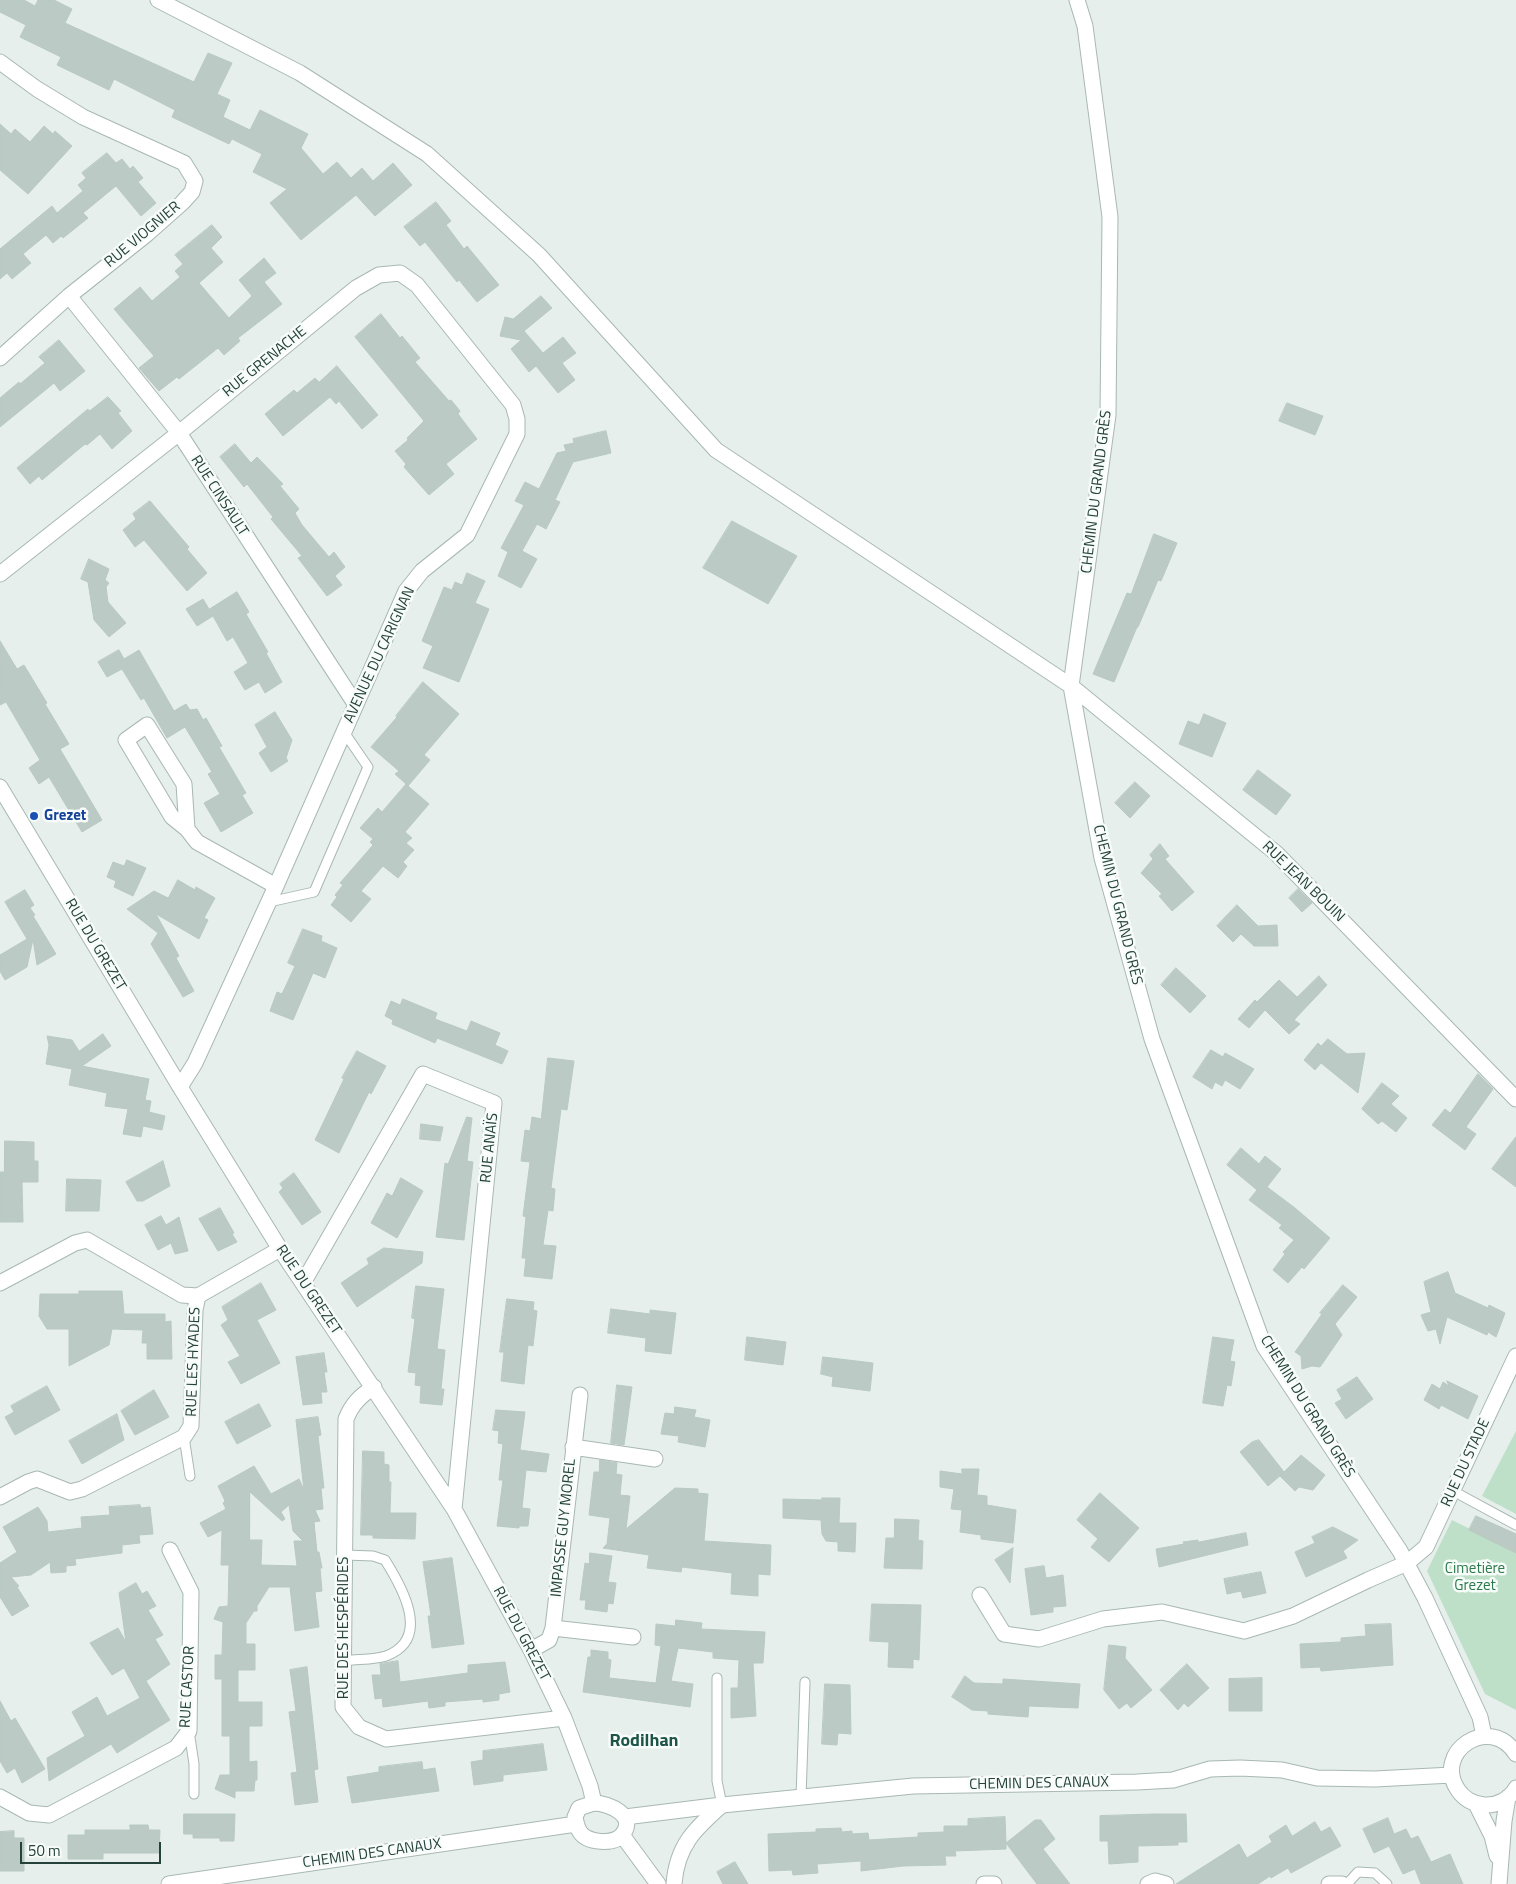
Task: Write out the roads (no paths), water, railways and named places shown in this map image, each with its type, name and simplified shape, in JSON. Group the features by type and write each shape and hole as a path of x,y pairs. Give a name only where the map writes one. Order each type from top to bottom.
{"street":[{"name":"RUE JEAN BOUIN","path":"158,0 300,73 427,154 539,255 716,450 1071,686 1276,853 1516,1099"},
{"name":"CHEMIN DU GRAND GRÈS","path":"1078,0 1085,26 1110,227 1108,415 1071,686 1102,858 1152,1039 1264,1346 1407,1563 1480,1717 1484,1736"},
{"name":"RUE VIOGNIER","path":"0,62 37,88 83,116 184,163 195,181 192,192 182,203 147,234 69,296 0,358"},
{"name":"RUE GRENACHE","path":"0,574 179,433 356,288 380,275 400,272 417,285 513,405"},
{"name":"RUE CINSAULT","path":"69,296 179,433 356,705"},
{"name":"AVENUE DU CARIGNAN","path":"180,1087 195,1062 269,902 406,591 422,571 467,535 517,434 517,419 513,405"},
{"path":"186,829 184,784 147,725 126,740 172,817 197,842 276,886"},
{"name":"RUE DU GREZET","path":"0,787 180,1087 280,1249 454,1508 531,1650 564,1718 590,1786 594,1803"},
{"name":"RUE ANAÏS","path":"303,1283 424,1074 494,1103 454,1508"},
{"path":"0,1283 75,1243 87,1240 182,1295 198,1296"},
{"name":"RUE LES HYADES","path":"0,1497 37,1479 70,1492 82,1489 184,1437 191,1426 195,1310 198,1296 280,1249"},
{"name":"RUE DU STADE","path":"980,1595 1004,1634 1039,1639 1104,1620 1162,1612 1244,1630 1293,1616 1407,1563 1426,1547 1516,1356"},
{"name":"RUE DES HESPÉRIDES","path":"374,1387 357,1398 346,1419 343,1706 359,1727 386,1739 564,1718"},
{"name":"IMPASSE GUY MOREL","path":"553,1628 580,1395"},
{"path":"573,1447 655,1459"},
{"name":"RUE CASTOR","path":"0,1797 30,1813 49,1815 176,1748 189,1730 191,1592 170,1550"},
{"path":"531,1650 549,1640 553,1628 634,1637"},
{"path":"1512,1793 1493,1804 1476,1804 1467,1800 1460,1793 1454,1785 1452,1775 1455,1756 1460,1749 1467,1742 1484,1736 1502,1740 1516,1753"},
{"name":"CHEMIN DES CANAUX","path":"626,1817 722,1805 913,1786 1173,1780 1210,1769 1282,1770 1317,1778 1375,1779 1452,1775"},
{"path":"1499,1884 1504,1821 1512,1793"},
{"path":"594,1803 602,1803 619,1810 626,1817 626,1828 622,1836 617,1840 602,1841 587,1838 580,1833 575,1817 579,1808 594,1803"},
{"path":"1476,1804 1492,1836 1500,1868"},
{"path":"674,1884 675,1871 682,1848 695,1830 722,1805"},
{"name":"CHEMIN DES CANAUX","path":"169,1884 576,1824"},
{"path":"622,1836 658,1884"},
{"path":"1148,1884 1155,1881 1166,1884"},
{"path":"984,1884 994,1884"},
{"path":"1330,1884 1342,1884"}],"lane":[{"name":"AVENUE DU CARIGNAN","path":"269,902 314,892 368,767 344,732"},
{"path":"184,1437 190,1476"},
{"path":"1452,1491 1516,1525"},
{"path":"344,1555 373,1556 385,1560 401,1586 410,1611 410,1635 402,1648 385,1656 344,1661"},
{"path":"717,1678 717,1781 722,1805"},
{"path":"801,1797 805,1682"},
{"path":"189,1730 194,1764 194,1794"},
{"path":"1348,1884 1358,1872 1375,1874 1387,1884"}],"place":[{"name":"Grezet","path":"34,816"}],"district":[{"name":"Rodilhan","path":"644,1742"}],"park label":[{"name":"Cimetière Grezet","path":"1475,1578"}]}
